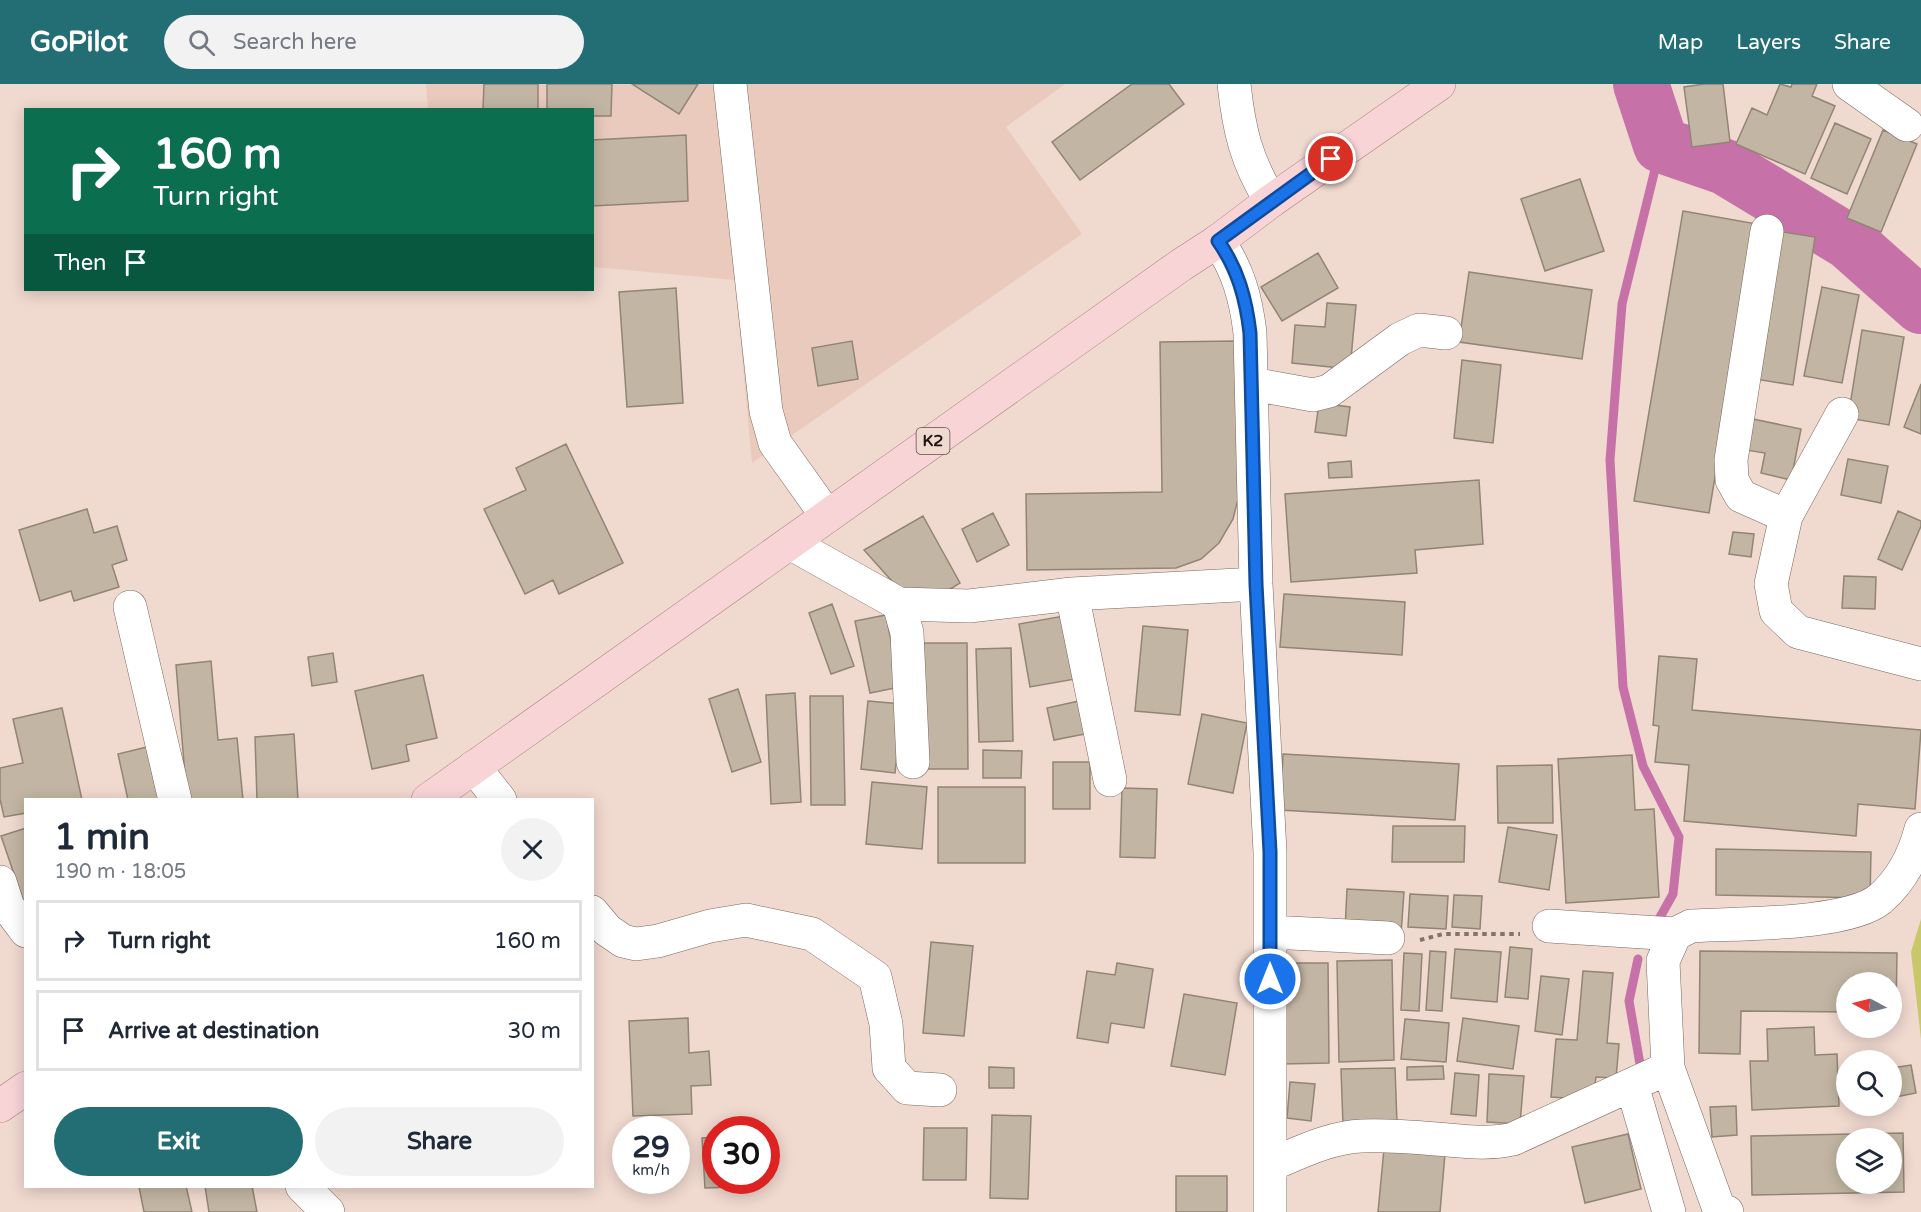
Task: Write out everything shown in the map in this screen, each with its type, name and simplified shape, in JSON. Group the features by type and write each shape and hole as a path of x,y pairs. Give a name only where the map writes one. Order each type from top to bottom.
{"main road":[{"name":"K2","path":"431,798 1439,84"},
{"path":"0,1106 24,1089"}],"street":[{"path":"730,84 766,411 775,443 827,516"},
{"path":"1233,84 1238,125 1255,175 1271,201"},
{"path":"1849,84 1907,125"},
{"path":"1767,231 1731,460 1732,480 1741,496 1786,516"},
{"path":"1218,241 1231,258 1244,297 1250,333 1256,584 1270,852 1270,1212"},
{"path":"1252,384 1313,395 1329,391 1400,339 1419,330 1446,333"},
{"path":"1842,414 1786,516 1771,584 1776,611 1798,632 1921,664"},
{"path":"790,543 899,604 969,606 1072,594 1256,584"},
{"path":"1072,594 1110,780"},
{"path":"899,604 907,633 913,762"},
{"path":"130,607 175,798"},
{"path":"474,767 498,798"},
{"path":"1549,926 1675,934 1691,926 1809,920 1848,914 1879,900 1905,871 1916,848 1921,829"},
{"path":"0,882 8,907 24,928"},
{"path":"600,921 623,941 636,944 746,921 812,934 875,977 886,1024 889,1068 907,1088 940,1090"},
{"path":"1270,924 1388,938"},
{"path":"1675,934 1663,961 1668,1068 1719,1209 1727,1212"},
{"path":"1270,1165 1323,1144 1361,1136 1475,1143 1496,1143 1513,1139 1668,1068"},
{"path":"1632,1085 1669,1212"},
{"path":"304,1188 328,1212"}],"path":[{"path":"1388,938 1423,940 1443,934 1517,935 1549,926"}],"shaded area":[{"path":"426,84 1065,84 1006,127 1082,234 752,463 735,280 594,267 594,108 428,108"},
{"path":"1921,919 1921,1039 1911,952"}],"building":[{"path":"484,84 538,84 538,108 483,108"},
{"path":"547,84 612,84 611,116 594,116 594,108 547,108"},
{"path":"632,84 698,84 679,114"},
{"path":"1132,84 1169,84 1184,104 1080,180 1052,142"},
{"path":"1723,84 1730,142 1692,147 1684,87"},
{"path":"1780,84 1791,87 1792,84 1817,84 1812,96 1835,106 1805,174 1736,144 1752,108 1767,115"},
{"path":"1835,123 1871,139 1847,194 1811,178"},
{"path":"1883,130 1917,144 1881,232 1847,218"},
{"path":"686,135 688,201 594,206 594,140"},
{"path":"1580,179 1604,251 1545,271 1521,199"},
{"path":"1683,211 1757,224 1709,513 1634,501"},
{"path":"1777,231 1815,237 1793,385 1755,379"},
{"path":"1318,253 1338,288 1282,321 1261,287"},
{"path":"1469,272 1592,290 1582,359 1459,342"},
{"path":"1822,287 1859,295 1842,383 1804,376"},
{"path":"676,288 683,403 627,407 619,292"},
{"path":"1327,303 1356,305 1350,369 1292,363 1295,325 1325,327"},
{"path":"1862,330 1904,337 1889,425 1848,418"},
{"path":"852,341 858,379 818,386 812,348"},
{"path":"1237,341 1240,491 1233,519 1219,543 1201,559 1176,568 1027,570 1026,494 1162,492 1160,342"},
{"path":"1462,360 1501,365 1493,443 1454,438"},
{"path":"1921,384 1921,434 1904,427"},
{"path":"1319,403 1350,407 1346,436 1315,432"},
{"path":"1753,419 1801,429 1791,480 1761,473 1765,453 1746,450"},
{"path":"566,444 623,563 559,594 553,580 525,594 484,509 526,490 516,468"},
{"path":"1848,459 1888,466 1881,503 1841,495"},
{"path":"1351,461 1352,477 1329,478 1328,463"},
{"path":"1479,480 1483,544 1415,550 1417,573 1291,582 1285,494"},
{"path":"87,509 94,533 117,526 127,560 112,565 119,587 74,601 71,591 40,601 19,530"},
{"path":"1898,511 1921,521 1921,526 1902,570 1878,559"},
{"path":"993,513 1009,545 977,562 962,529"},
{"path":"923,516 960,583 936,598 899,589 864,550"},
{"path":"1733,532 1754,534 1751,557 1729,554"},
{"path":"1844,576 1876,577 1875,609 1842,608"},
{"path":"1284,594 1405,602 1402,655 1280,647"},
{"path":"832,604 854,666 831,674 809,613"},
{"path":"886,615 900,687 870,693 855,621"},
{"path":"1069,615 1081,678 1030,687 1019,624"},
{"path":"1143,626 1188,630 1180,715 1135,711"},
{"path":"922,643 967,643 968,769 923,769"},
{"path":"1011,648 1013,741 979,742 976,649"},
{"path":"333,653 337,682 312,686 308,657"},
{"path":"1659,656 1697,659 1692,710 1921,730 1915,809 1858,804 1856,836 1684,821 1689,765 1655,762 1659,726 1653,725"},
{"path":"211,661 218,740 237,738 243,798 187,798 176,665"},
{"path":"423,675 437,738 406,745 409,761 372,769 355,691"},
{"path":"738,689 761,762 732,772 709,699"},
{"path":"795,693 801,802 771,804 766,695"},
{"path":"810,696 843,696 845,805 811,805"},
{"path":"1088,699 1095,732 1054,740 1047,708"},
{"path":"868,701 902,704 895,773 861,769"},
{"path":"62,708 82,798 24,798 24,813 4,817 0,799 0,768 23,763 13,719"},
{"path":"1202,714 1247,723 1233,793 1188,784"},
{"path":"294,734 298,798 257,798 255,737"},
{"path":"155,745 167,798 128,798 118,754"},
{"path":"983,750 1022,751 1021,778 983,778"},
{"path":"1283,754 1459,764 1455,820 1280,810"},
{"path":"1632,755 1635,810 1654,809 1659,897 1566,903 1558,759"},
{"path":"1053,762 1090,762 1090,809 1053,809"},
{"path":"1552,765 1553,823 1498,823 1497,766"},
{"path":"872,782 927,787 922,849 866,844"},
{"path":"938,787 1025,787 1025,863 938,863"},
{"path":"1122,788 1157,789 1155,858 1120,857"},
{"path":"1393,826 1465,826 1464,862 1392,862"},
{"path":"1508,827 1557,835 1549,890 1499,882"},
{"path":"24,829 24,903 1,836"},
{"path":"1716,849 1871,852 1870,898 1716,895"},
{"path":"1347,889 1404,892 1401,934 1345,931"},
{"path":"1410,894 1448,896 1446,929 1408,927"},
{"path":"1454,895 1482,896 1480,929 1452,927"},
{"path":"931,942 973,946 964,1036 923,1033"},
{"path":"1510,947 1532,949 1528,999 1505,997"},
{"path":"1455,949 1501,952 1497,1002 1451,998"},
{"path":"1430,951 1446,952 1442,1011 1426,1010"},
{"path":"1700,951 1897,953 1897,972 1836,972 1836,1012 1741,1011 1740,1054 1699,1053"},
{"path":"1404,953 1422,954 1419,1011 1401,1010"},
{"path":"1392,960 1394,1060 1339,1062 1337,961"},
{"path":"1117,963 1153,969 1144,1028 1111,1023 1108,1043 1077,1038 1087,971 1115,975"},
{"path":"1281,963 1328,963 1329,1063 1282,1064"},
{"path":"1583,971 1613,973 1607,1043 1619,1044 1616,1078 1596,1077 1593,1100 1551,1097 1556,1039 1577,1040"},
{"path":"1541,976 1569,979 1562,1035 1535,1031"},
{"path":"1184,994 1237,1003 1225,1075 1171,1066"},
{"path":"688,1018 689,1053 709,1051 711,1085 691,1086 692,1114 633,1116 629,1021"},
{"path":"1463,1018 1519,1026 1513,1069 1457,1061"},
{"path":"1405,1019 1449,1023 1446,1062 1401,1059"},
{"path":"1814,1027 1815,1055 1836,1054 1836,1106 1752,1110 1750,1061 1768,1061 1767,1029"},
{"path":"1911,1065 1916,1093 1902,1096 1902,1066"},
{"path":"1443,1066 1444,1079 1407,1080 1407,1067"},
{"path":"989,1067 1014,1068 1014,1088 989,1088"},
{"path":"1395,1068 1397,1123 1343,1125 1341,1069"},
{"path":"1455,1073 1479,1075 1476,1116 1451,1114"},
{"path":"1489,1074 1524,1076 1520,1124 1487,1122"},
{"path":"1290,1082 1315,1084 1311,1121 1287,1118"},
{"path":"1736,1106 1737,1135 1712,1137 1710,1107"},
{"path":"992,1115 1031,1116 1028,1199 990,1198"},
{"path":"924,1128 967,1128 966,1180 923,1180"},
{"path":"1902,1133 1903,1133 1904,1192 1902,1192"},
{"path":"1628,1134 1641,1189 1585,1203 1572,1147"},
{"path":"1836,1134 1836,1193 1752,1195 1751,1136"},
{"path":"1384,1149 1445,1154 1440,1212 1378,1212"},
{"path":"1176,1176 1227,1176 1227,1212 1176,1212"},
{"path":"139,1188 186,1188 192,1212 144,1212"},
{"path":"205,1188 252,1188 257,1212 209,1212"}],"waterway":[{"path":"1641,84 1661,145 1725,167 1849,242 1921,306"},
{"path":"1659,919 1673,894 1679,837 1643,766 1623,687 1610,460 1622,304 1661,145"},
{"path":"1638,959 1629,1001 1640,1064"}],"route":[{"path":"1270,979 1270,852 1256,584 1250,333 1248,314 1238,277 1231,258 1218,241 1331,159"}]}
